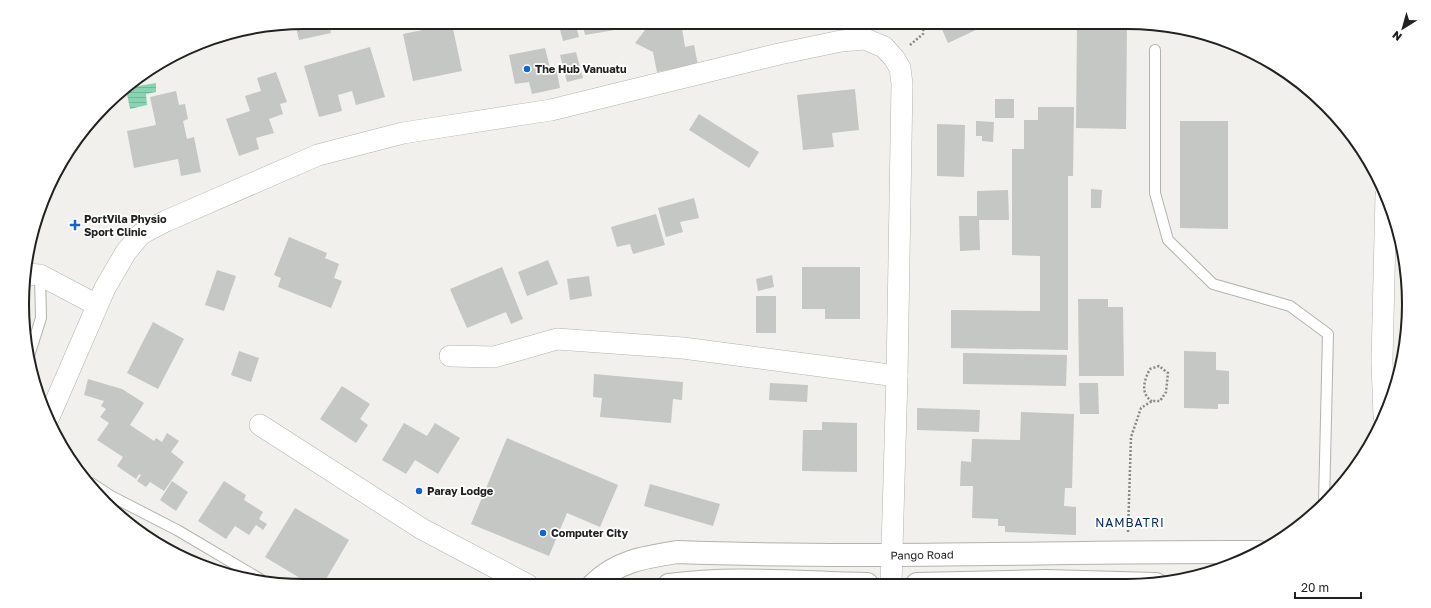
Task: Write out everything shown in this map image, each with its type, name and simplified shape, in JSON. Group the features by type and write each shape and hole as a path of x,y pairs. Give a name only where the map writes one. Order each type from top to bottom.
{"street":[{"path":"51,412 97,304 126,252 142,234 166,221 318,155 403,133 550,110 771,56 841,41 865,39 884,47 894,58 900,68 902,84 897,376 891,579"},
{"path":"1383,402 1382,361 1386,212"},
{"path":"33,275 97,304"},
{"path":"450,356 494,357 557,339 683,348 897,376"},
{"path":"260,425 422,528 517,579"},
{"name":"Pango Road","path":"601,579 617,566 646,556 677,552 892,555 1247,552"}],"lane":[{"path":"1155,50 1155,193 1168,240 1213,284 1290,306 1328,334 1324,495"},
{"path":"32,346 41,318 33,275"},
{"path":"101,489 111,496 177,530 252,574"}],"path":[{"path":"894,58 923,34 923,29"},
{"path":"1127,552 1131,437 1141,408 1152,401 1160,401 1166,392 1168,372 1159,366 1150,369 1145,378 1144,392 1147,398 1152,401"}],"shaded area":[{"path":"156,83 156,92 146,94 147,105 130,109 127,94 137,86"}],"building":[{"path":"297,29 330,29 331,33 299,40"},
{"path":"428,29 453,29 462,71 413,81 403,34"},
{"path":"560,29 577,29 579,37 563,41"},
{"path":"584,29 615,30 585,35"},
{"path":"646,29 682,29 685,47 694,45 698,65 657,72 653,52 635,43"},
{"path":"942,29 978,29 948,43"},
{"path":"1077,29 1127,29 1126,129 1076,128"},
{"path":"370,47 385,97 356,105 352,91 338,95 342,111 319,117 304,66"},
{"path":"545,48 550,68 556,67 560,88 532,94 529,82 515,84 509,55"},
{"path":"576,52 583,78 567,82 560,55"},
{"path":"276,72 287,102 280,104 283,114 269,119 274,133 256,138 259,149 239,156 226,119 250,111 245,96 261,91 257,78"},
{"path":"855,89 859,130 832,133 834,147 803,150 797,95"},
{"path":"176,91 179,105 185,104 188,119 183,121 187,139 194,137 201,172 181,176 178,159 134,168 127,131 156,125 150,97"},
{"path":"995,99 1014,99 1014,118 995,118"},
{"path":"1038,107 1074,107 1073,176 1068,176 1068,350 951,348 951,310 1040,311 1040,256 1012,255 1012,149 1024,149 1024,120 1038,120"},
{"path":"699,114 759,152 749,168 689,130"},
{"path":"976,121 994,122 993,142 982,141 982,136 976,136"},
{"path":"1180,121 1228,121 1228,229 1180,228"},
{"path":"937,124 965,125 964,177 937,176"},
{"path":"1091,189 1102,190 1101,208 1091,208"},
{"path":"1008,190 1009,220 979,220 980,250 960,251 959,216 977,216 977,191"},
{"path":"694,198 699,218 680,222 683,232 666,237 658,208"},
{"path":"656,214 665,245 633,254 630,244 617,247 611,227"},
{"path":"289,237 327,253 325,258 339,264 334,278 342,281 331,308 278,287 281,278 274,275"},
{"path":"548,260 558,284 527,296 518,272"},
{"path":"502,267 523,319 511,324 506,312 467,328 450,289"},
{"path":"802,267 860,267 860,319 825,319 825,309 802,309"},
{"path":"217,270 236,276 224,311 205,305"},
{"path":"772,275 774,287 758,291 756,279"},
{"path":"589,276 592,296 570,300 567,279"},
{"path":"756,296 776,296 776,333 756,333"},
{"path":"1078,299 1108,299 1108,307 1123,307 1124,376 1079,376"},
{"path":"153,322 184,339 158,389 127,373"},
{"path":"239,351 259,358 251,382 231,375"},
{"path":"1184,351 1216,352 1216,370 1229,371 1229,404 1218,404 1218,409 1184,408"},
{"path":"963,353 1067,355 1066,386 963,384"},
{"path":"594,374 683,382 682,400 673,399 671,423 600,417 602,398 593,397"},
{"path":"88,379 122,389 144,403 130,425 154,441 156,438 162,442 167,433 179,441 171,452 184,462 164,491 150,482 146,487 137,481 141,475 139,474 136,479 117,466 123,457 97,440 109,423 100,417 106,409 101,406 104,401 84,395"},
{"path":"770,383 808,385 807,402 769,400"},
{"path":"1079,383 1098,383 1099,414 1080,414"},
{"path":"342,386 370,404 360,419 368,425 356,443 320,419"},
{"path":"917,408 980,410 979,432 917,430"},
{"path":"1021,412 1074,414 1072,488 1065,488 1064,506 1076,507 1076,535 1005,532 1005,526 998,526 998,519 972,518 973,486 960,486 961,461 971,462 972,439 1020,440"},
{"path":"822,422 857,423 857,472 802,471 803,430 822,430"},
{"path":"404,423 427,436 435,423 460,438 438,474 415,460 406,474 382,460"},
{"path":"507,438 618,485 600,527 567,513 549,556 471,524"},
{"path":"172,481 188,492 176,511 160,500"},
{"path":"224,481 246,495 244,500 263,512 259,519 267,524 263,530 256,525 249,535 235,526 226,539 198,521"},
{"path":"650,484 720,504 713,526 644,506"},
{"path":"295,508 349,540 326,579 301,579 265,557"}],"place":[{"name":"The Hub Vanuatu","path":"527,69"},
{"name":"PortVila Physio Sport Clinic","path":"75,225"},
{"name":"Paray Lodge","path":"419,491"},
{"name":"Computer City","path":"543,533"}],"district":[{"name":"NAMBATRI","path":"1130,523"}]}
